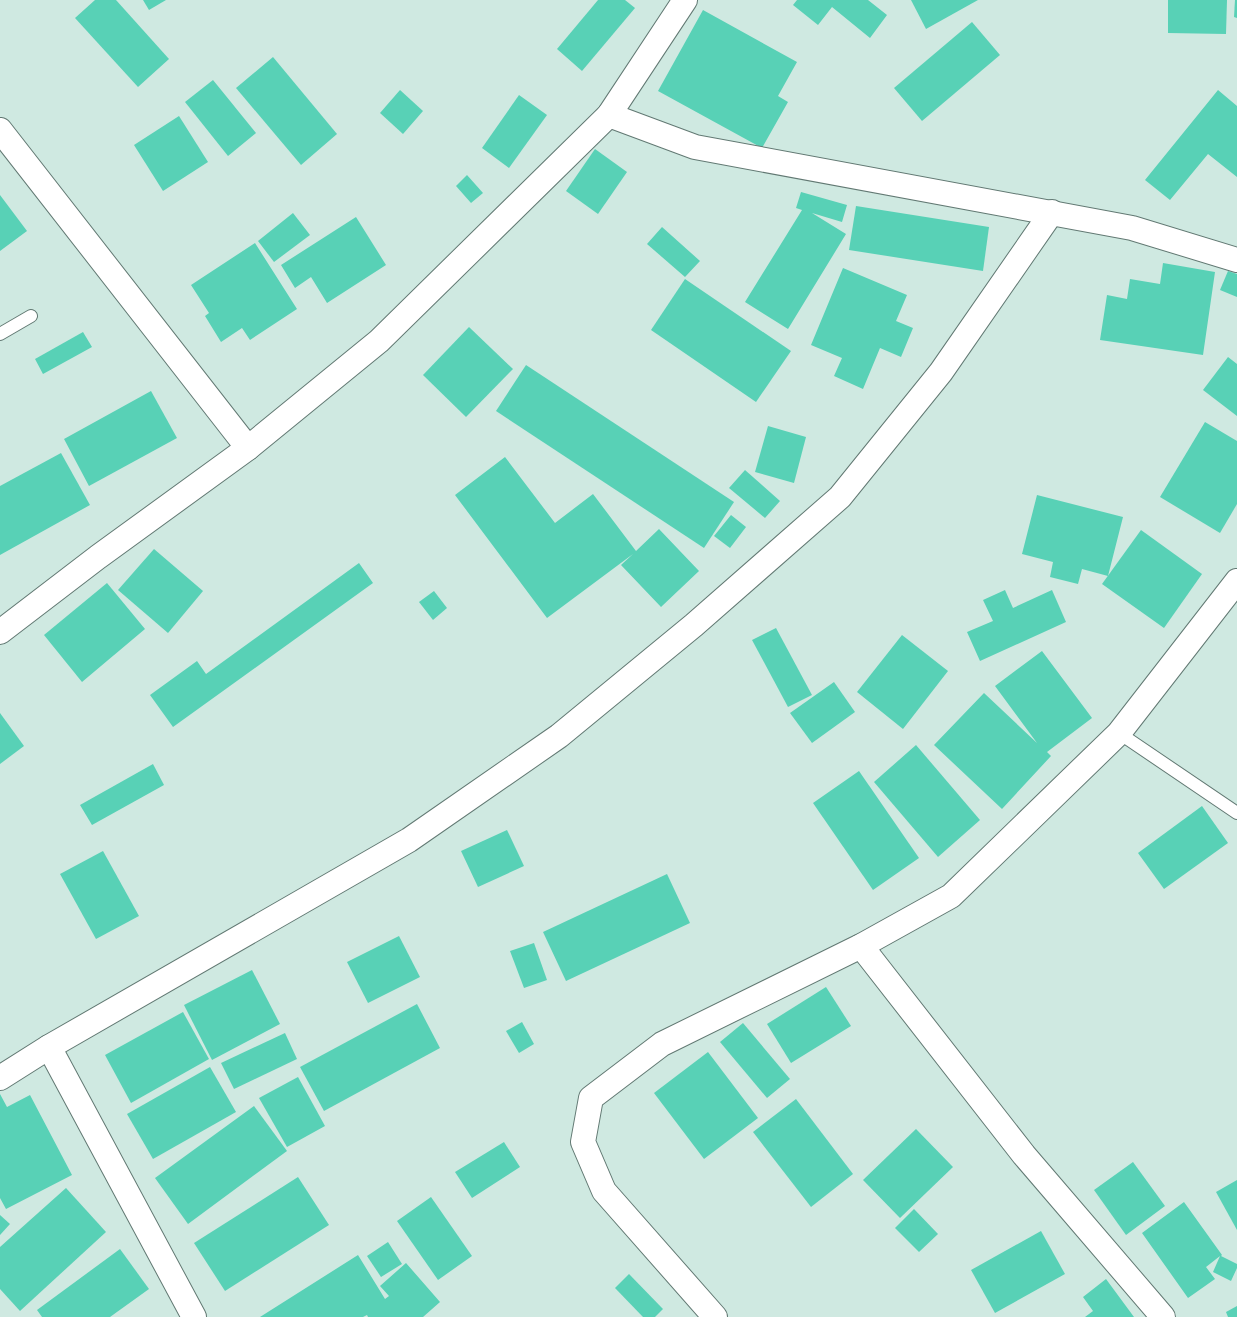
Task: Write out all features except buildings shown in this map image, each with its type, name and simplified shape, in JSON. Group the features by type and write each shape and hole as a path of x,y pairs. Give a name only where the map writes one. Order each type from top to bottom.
{"street":[{"path":"0,632 98,557 248,448 379,341 609,115 685,0"},
{"path":"609,115 695,147 1132,228 1237,260"},
{"path":"0,130 248,448"},
{"path":"0,1078 409,840 559,736 687,632 840,497 941,372 1052,212"},
{"path":"715,1317 604,1191 584,1142 591,1098 662,1044 861,946 951,896 1120,733 1237,581"},
{"path":"861,946 1024,1155 1162,1317"},
{"path":"49,1048 194,1317"}],"lane":[{"path":"0,334 31,316"},
{"path":"1120,733 1237,813"}]}
